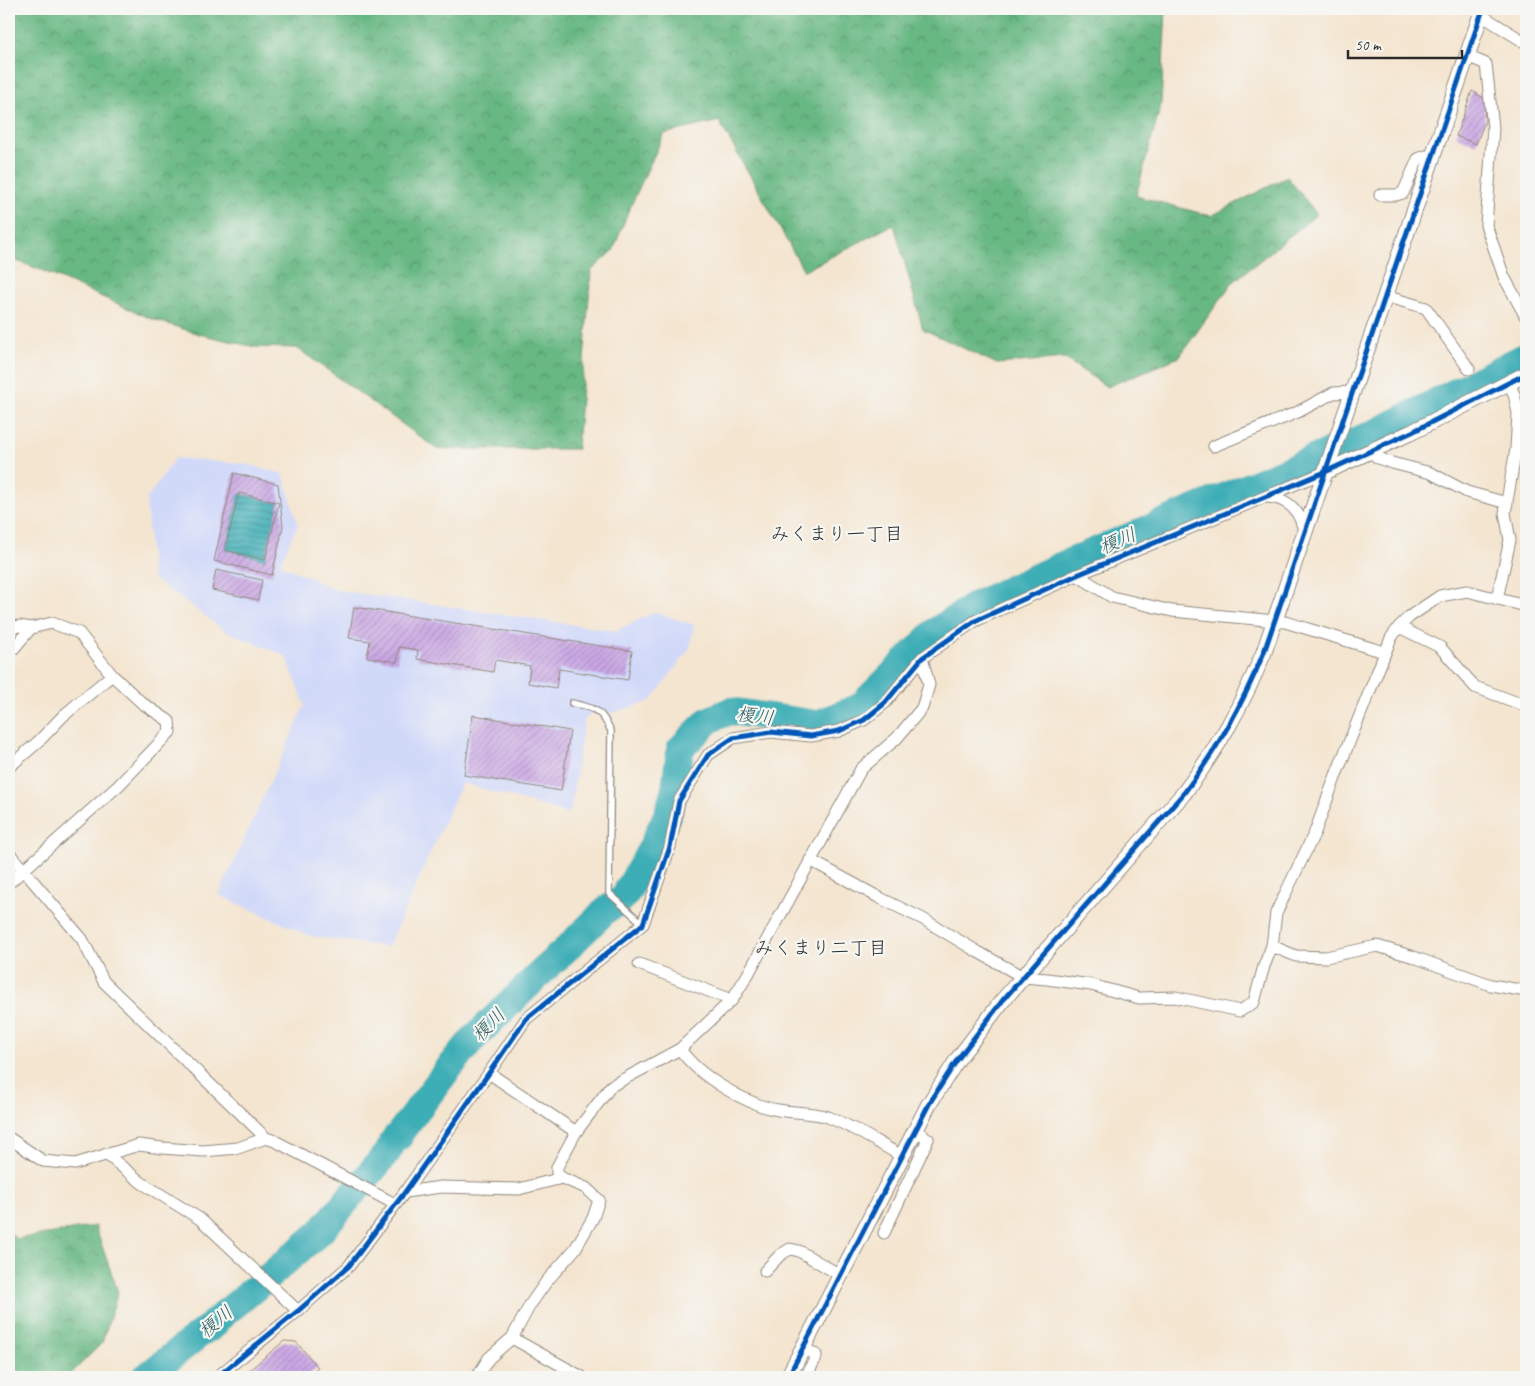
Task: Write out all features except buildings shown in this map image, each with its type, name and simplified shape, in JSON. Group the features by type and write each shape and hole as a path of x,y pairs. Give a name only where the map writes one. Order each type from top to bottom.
{"street":[{"path":"788,1377 929,1104 957,1060 1023,977 1184,793 1226,733 1245,697 1264,652 1482,12 1526,43"},
{"path":"1467,56 1486,64 1493,128 1486,225 1504,277 1526,317"},
{"path":"1380,195 1403,193 1418,159 1425,156 1432,158"},
{"path":"1385,296 1426,308 1469,369"},
{"path":"221,1376 349,1266 405,1192 526,1019 643,924 670,847 679,801 708,755 734,738 771,732 811,736 839,731 864,720 885,703 922,658 976,621 1078,575 1266,497 1327,468 1370,452 1526,374"},
{"path":"1497,599 1510,540 1505,513 1516,449 1518,413 1514,394 1509,383"},
{"path":"1214,446 1298,412 1333,393 1352,392"},
{"path":"1370,452 1378,458 1392,463 1430,473 1467,492 1507,503"},
{"path":"1266,497 1280,499 1293,507 1301,519 1304,534"},
{"path":"1078,575 1112,596 1129,601 1172,611 1285,622 1384,652"},
{"path":"810,860 880,898 923,918 1023,977 1091,986 1139,998 1175,998 1240,1011 1254,1002 1272,946 1276,913 1315,832 1390,638 1409,617 1440,596 1467,591 1526,606"},
{"path":"9,629 19,626 31,628 52,623 80,633 112,675 142,703 169,721 170,732 118,786 9,883"},
{"path":"1399,627 1440,647 1475,686 1526,706"},
{"path":"9,654 31,628"},
{"path":"476,1377 490,1358 512,1338 530,1305 546,1282 575,1249 593,1218 598,1200 586,1188 556,1174 557,1168 576,1132 611,1086 680,1049 732,1000 861,769 897,738 922,708 929,685 922,658"},
{"path":"9,767 38,742 63,716 112,675"},
{"path":"9,853 82,939 104,982 266,1138 395,1204"},
{"path":"1272,946 1296,956 1326,957 1377,946 1411,956 1491,985 1526,991"},
{"path":"639,964 732,1000"},
{"path":"680,1049 685,1057 704,1074 756,1105 826,1117 850,1127 902,1156"},
{"path":"489,1073 576,1132"},
{"path":"884,1233 927,1144 928,1139 916,1130"},
{"path":"9,1138 43,1161 75,1164 139,1145 203,1151 238,1148 266,1138"},
{"path":"106,1154 142,1183 200,1219 298,1311"},
{"path":"405,1192 441,1187 519,1189 562,1178"},
{"path":"765,1271 780,1255 790,1249 799,1251 840,1275"},
{"path":"512,1338 582,1377"},
{"path":"803,1347 816,1355 806,1377"}],"lane":[{"path":"572,702 596,709 605,718 611,731 609,893 643,924"}],"shaded area":[{"path":"175,458 245,464 283,474 298,524 280,564 336,590 615,631 655,612 694,625 690,648 651,701 612,713 592,713 584,721 570,814 462,783 388,947 310,936 219,895 305,705 286,656 227,632 152,578 146,500"}],"green space":[{"path":"9,9 1166,9 1161,105 1136,196 1211,216 1287,177 1317,214 1232,283 1179,357 1107,387 1064,358 997,364 923,329 894,224 804,271 719,121 664,134 628,212 613,251 591,271 577,449 437,449 297,348 255,347 199,334 152,319 41,270 9,258"},
{"path":"95,1226 118,1292 102,1343 68,1377 9,1377 9,1232 17,1239"}],"water":[{"path":"239,493 279,503 265,560 225,550"}],"waterway":[{"name":"榎川","path":"146,1377 206,1329 210,1328 211,1325 214,1325 214,1322 321,1231 387,1153 395,1138 399,1137 399,1134 474,1038 557,959 557,956 607,909 625,895 651,849 668,813 675,789 680,749 709,720 730,711 817,724 860,707 936,631 976,605 1058,567 1377,432 1526,356"}],"cycle path":[{"path":"788,1377 929,1104 957,1060 1003,1000 1184,793 1219,742 1238,708 1264,652 1483,9"},
{"path":"217,1377 298,1311 349,1266 405,1192 526,1019 643,924 670,847 679,801 708,755 733,738 771,732 811,736 839,731 864,720 885,703 922,658 975,621 1077,575 1325,472 1412,432 1526,374"}],"district":[{"name":"みくまり一丁目","path":"837,534"},
{"name":"みくまり二丁目","path":"821,948"}]}
